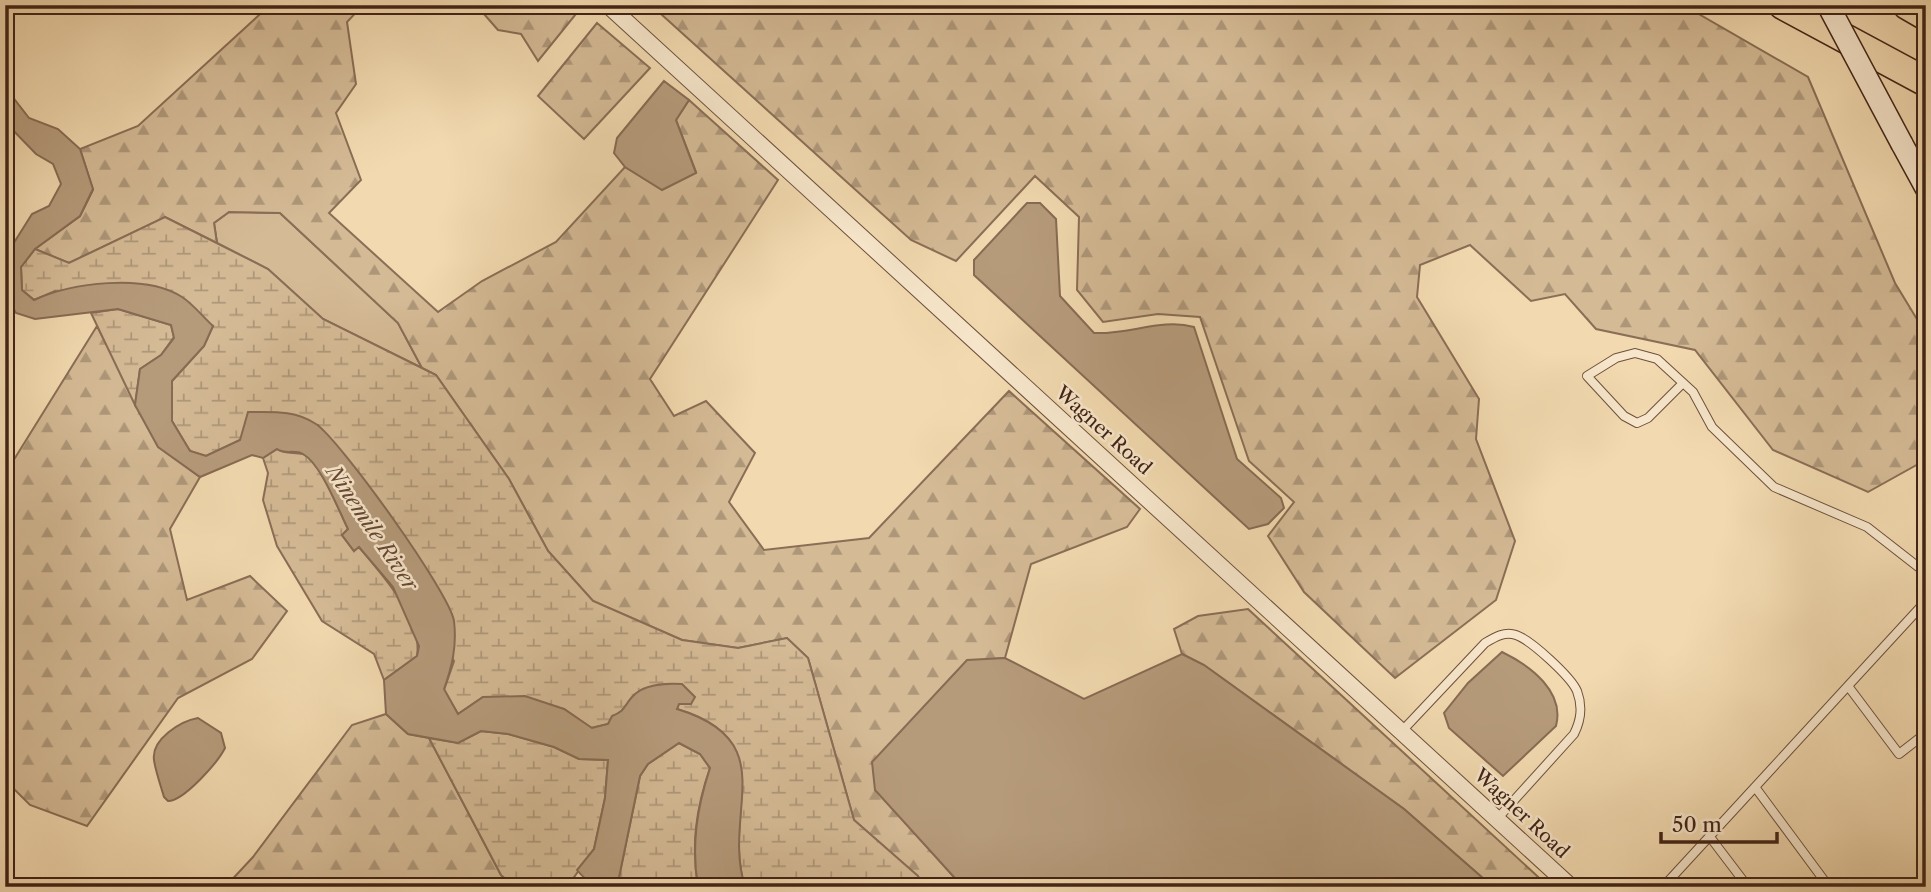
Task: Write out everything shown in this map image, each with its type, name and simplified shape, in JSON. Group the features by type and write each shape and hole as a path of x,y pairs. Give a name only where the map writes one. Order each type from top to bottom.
{"highway":[{"path":"1783,5 1926,82"},
{"path":"1907,5 1926,16"}],"street":[{"name":"Wagner Road","path":"608,5 1571,887"},
{"path":"1828,5 1926,187"}],"lane":[{"path":"1682,384 1648,418 1637,423 1624,416 1587,376 1616,358 1634,353 1657,359 1693,392 1712,427 1774,487 1867,527 1926,573"},
{"path":"1663,887 1926,601"},
{"path":"1402,731 1485,643 1496,636 1515,635 1525,639 1570,679 1581,705 1580,721 1574,734 1498,818"},
{"path":"1848,686 1899,754 1926,733"},
{"path":"1755,787 1829,887"},
{"path":"1710,837 1748,887"}],"green space":[{"path":"270,5 363,5 347,22 356,84 336,113 361,180 329,213 438,312 482,281 556,242 625,167 662,189 696,172 676,120 689,100 778,180 650,379 674,416 706,401 755,453 729,502 764,550 869,538 1009,391 1140,509 1127,527 1031,564 1005,658 967,661 876,790 963,887 923,887 918,876 854,820 808,658 787,638 738,648 682,640 593,601 548,551 509,479 436,375 422,368 398,323 280,213 229,212 214,223 217,243 165,217 69,263 35,249 80,216 93,190 80,149 138,126"},
{"path":"476,5 577,5 580,9 538,61 521,34 498,30"},
{"path":"651,5 1683,5 1808,77 1895,283 1926,334 1926,462 1868,492 1773,450 1695,350 1596,329 1565,294 1531,301 1470,245 1420,265 1417,297 1479,399 1476,439 1515,541 1496,600 1395,678 1304,592 1268,536 1294,502 1249,461 1200,317 1158,314 1103,322 1077,290 1079,217 1035,176 956,261 911,240"},
{"path":"597,23 650,68 584,139 538,96"},
{"path":"229,212 280,213 398,323 422,368 323,319 268,269 217,243 214,223"},
{"path":"165,217 268,269 323,319 436,375 509,479 548,551 593,601 682,640 738,648 787,638 808,658 854,820 918,876 923,887 745,887 740,859 742,782 739,759 729,739 709,722 677,709 679,704 695,697 623,712 613,716 608,724 591,728 564,709 483,697 458,714 444,690 454,661 318,425 240,440 206,456 190,451 172,421 172,381 204,346 213,326 55,291 34,300 22,290 21,267 35,249 69,263"},
{"path":"118,309 171,325 174,337 161,355 140,369 135,405 91,313"},
{"path":"97,326 158,446 200,477 170,529 187,600 250,576 287,611 252,659 178,698 87,826 30,805 5,780 5,474"},
{"path":"277,449 304,454 317,466 348,529 342,535 354,551 358,546 388,583 414,627 417,656 384,680 374,654 322,621 277,546 263,500 268,473 263,458"},
{"path":"1248,609 1549,887 1493,887 1404,809 1204,665 1182,654 1174,629 1198,616"},
{"path":"386,714 408,734 429,738 501,875 515,887 225,887 253,857 352,725"},
{"path":"481,731 508,734 554,747 579,759 608,760 605,798 594,849 567,887 515,887 501,875 429,738 458,743"},
{"path":"679,743 700,754 710,768 696,827 698,887 617,887 640,776 648,764"}],"water":[{"name":"Ninemile River","path":"5,76 12,96 29,118 58,129 80,149 93,189 80,216 35,249 21,267 22,290 34,300 87,285 129,283 167,290 194,307 213,326 204,346 172,381 172,421 190,451 206,456 240,440 248,412 300,416 316,424 329,436 393,518 448,605 454,621 455,639 444,689 458,714 483,697 525,696 564,709 592,728 608,724 612,716 622,710 642,689 662,684 682,684 695,697 691,704 679,704 677,709 710,723 730,740 740,760 740,859 745,887 698,887 696,827 710,768 700,754 679,743 648,764 640,776 617,887 599,886 586,879 577,870 594,849 605,798 608,760 579,759 554,747 508,734 481,731 458,743 408,734 386,714 384,680 417,656 419,646 393,587 359,547 354,551 342,535 348,529 310,459 300,453 277,449 263,458 252,455 200,477 158,447 135,405 140,369 161,355 174,338 171,325 118,309 35,319 16,313 5,295 5,257 32,214 49,206 61,184 53,164 36,154 5,122"},
{"path":"664,81 689,100 676,120 696,173 662,190 625,167 614,153 617,138"},
{"path":"1027,203 1040,203 1056,219 1060,296 1094,333 1170,324 1194,327 1237,459 1281,498 1284,508 1268,524 1249,529 974,275 974,260"},
{"path":"1502,652 1543,681 1551,691 1557,714 1556,726 1503,776 1449,728 1444,713 1468,683"},
{"path":"1182,654 1204,665 1404,809 1493,887 963,887 875,790 872,762 967,660 1005,658 1084,699"},
{"path":"198,718 221,733 225,748 191,788 183,795 168,801 164,797 157,773 154,752 168,732"}]}
